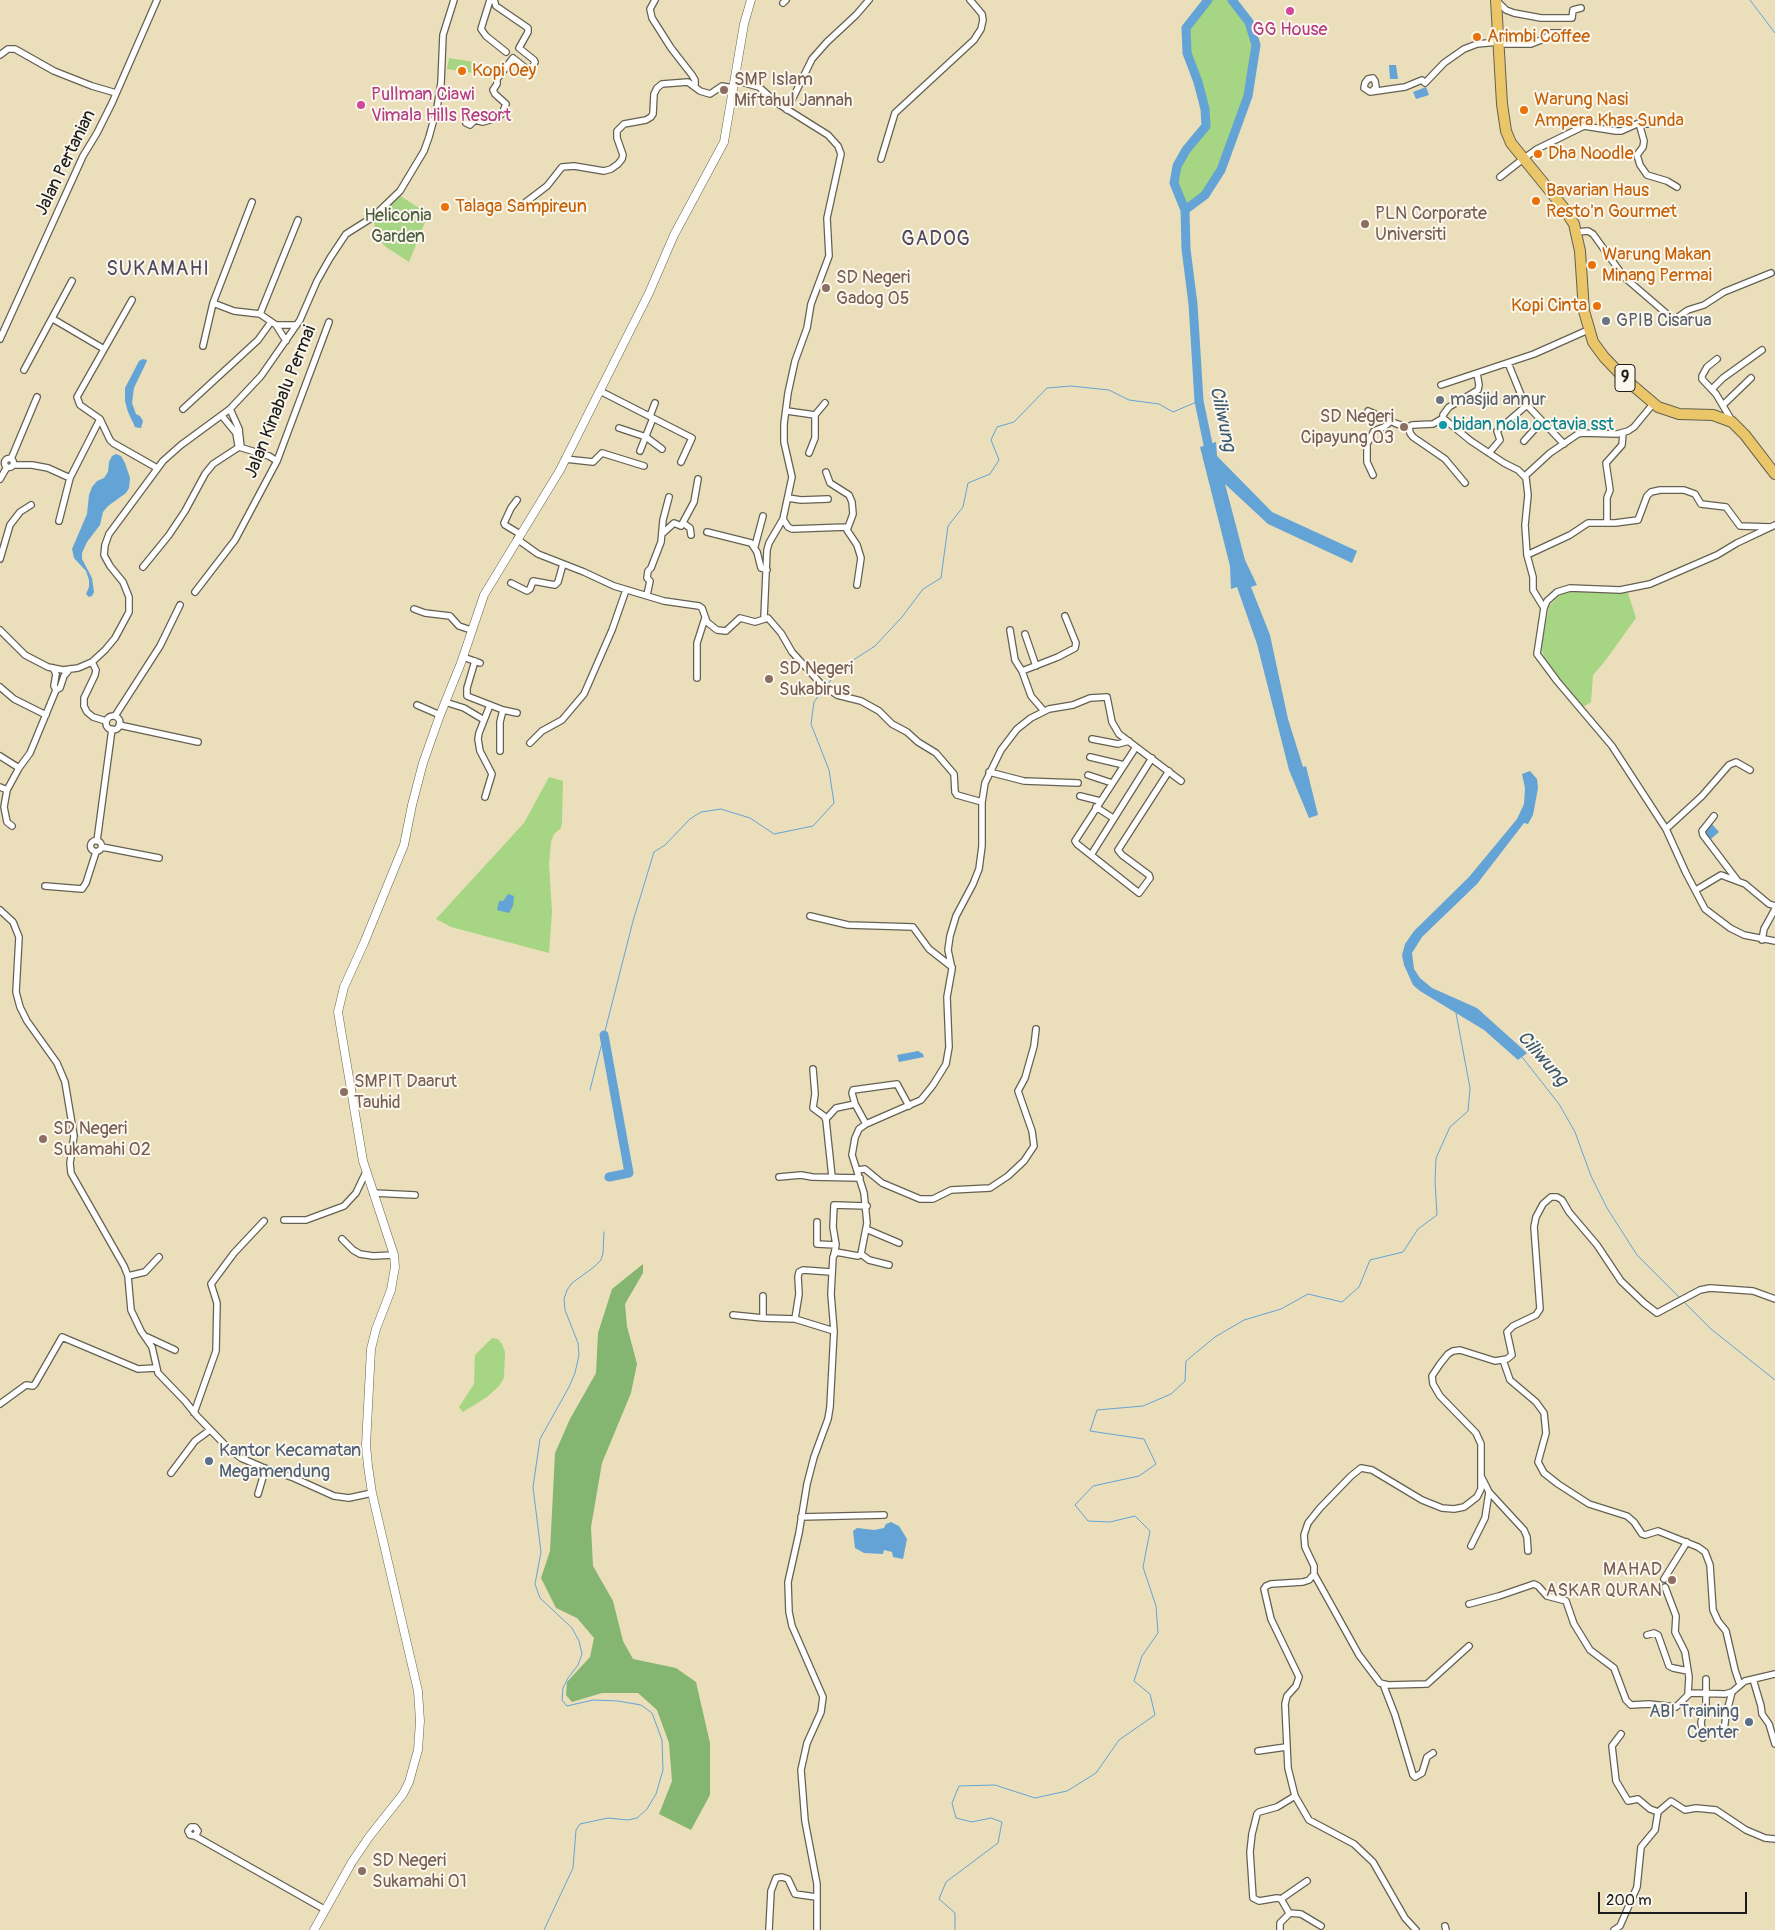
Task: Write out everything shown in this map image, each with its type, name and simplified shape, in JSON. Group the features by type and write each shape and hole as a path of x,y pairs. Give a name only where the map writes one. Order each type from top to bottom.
{"highway":[{"name":"9","path":"1496,0 1504,123 1511,143 1563,207 1574,224 1580,252 1584,311 1593,342 1604,357 1653,404 1672,412 1713,416 1732,422"},
{"path":"1732,422 1775,472"}],"street":[{"name":"Jalan Pertanian","path":"0,339 83,156 97,133 158,0"},
{"path":"0,630 25,655 53,668 63,670 78,668 92,662 114,638 129,612 130,596 104,555 106,540 157,468 181,445 230,409 261,376 296,325 330,258 349,231 374,216 400,191 424,151 429,137 437,108 441,83 443,35 454,0"},
{"path":"490,0 481,29 486,36 506,52"},
{"path":"466,123 470,125 474,120 483,122 502,114 506,104 493,90 497,84 497,79 513,58 528,70 532,68 535,62 519,48 528,32 528,28 496,6 494,0"},
{"path":"647,0 652,18 695,80 695,86"},
{"path":"650,8 655,0"},
{"path":"314,1930 324,1909 365,1843 403,1794 409,1782 418,1750 420,1722 418,1691 372,1493 366,1445 371,1349 376,1329 393,1284 396,1267 394,1255 366,1172 338,1012 344,987 404,844 419,777 484,595 518,537 547,493 649,293 674,235 719,153 727,133 744,24 751,0"},
{"path":"787,110 812,59 869,0"},
{"path":"881,159 895,114 970,44 981,29 982,14 970,0"},
{"path":"1496,0 1506,10 1542,18 1572,18 1573,10 1582,8"},
{"path":"1372,91 1405,87 1422,80 1425,82 1444,63 1464,49 1477,44 1531,44 1546,38 1550,33 1569,33"},
{"path":"0,54 15,49 63,75 116,93"},
{"path":"526,202 547,186 562,167 574,166 600,171 611,169 622,159 622,151 617,138 618,131 624,124 646,120 651,117 653,114 653,97 662,84 688,82 710,94 722,86 734,84 757,86 773,100 828,135 836,143 841,154 827,218 829,256 811,304 788,394 784,424 784,448 792,477 783,519 769,543 764,618"},
{"path":"1639,123 1644,141 1644,145 1637,155 1640,165 1647,175 1667,180 1677,187"},
{"path":"1500,177 1537,149 1577,128 1584,126 1621,131 1639,123 1647,124"},
{"path":"202,346 213,303 252,202"},
{"path":"260,314 298,220"},
{"path":"1577,232 1588,231 1593,234 1624,277 1674,320 1688,310 1704,305 1719,294 1771,273"},
{"path":"24,370 72,281"},
{"path":"132,300 77,397 80,405 100,419 110,440 117,446 157,468"},
{"path":"213,303 242,313 260,314 274,323 286,341"},
{"path":"53,318 104,349"},
{"name":"Jalan Kinabalu Permai","path":"195,592 235,540 277,461 329,322"},
{"path":"274,323 296,325"},
{"path":"183,408 258,340 274,323"},
{"path":"1441,385 1534,354 1588,330"},
{"path":"1712,389 1723,378 1762,350"},
{"path":"1716,359 1702,376 1703,381 1712,389 1732,422"},
{"path":"1508,363 1516,386 1527,405 1564,444"},
{"path":"1368,411 1381,415 1390,422 1410,426 1414,424 1433,424 1443,418 1449,407 1478,390 1477,373"},
{"path":"1723,405 1751,378"},
{"path":"600,391 692,438 681,462"},
{"path":"0,480 37,397"},
{"path":"640,451 646,437 655,403"},
{"path":"810,453 815,438 816,415 825,403"},
{"path":"1525,476 1550,453 1582,433 1623,433 1634,427 1653,404"},
{"path":"1489,454 1500,440 1497,431 1527,405"},
{"path":"230,409 240,428 240,447"},
{"path":"787,411 816,415"},
{"path":"222,416 236,433 240,447"},
{"path":"1443,418 1489,454 1525,476 1528,495 1525,525 1527,555 1533,577 1533,590 1544,608"},
{"path":"59,522 70,478 100,419"},
{"path":"1524,441 1542,421"},
{"path":"1373,475 1368,462 1367,444 1374,431 1390,422"},
{"path":"1410,426 1410,433 1413,438 1445,459 1465,483"},
{"path":"620,428 646,437 662,449"},
{"path":"1607,523 1607,498 1610,490 1606,463 1622,445 1623,433"},
{"path":"240,447 269,456 277,461"},
{"path":"143,567 169,535 213,464 240,447"},
{"path":"565,459 593,462 602,453 644,466"},
{"path":"7,462 48,468 70,478"},
{"path":"826,472 830,483 851,498 853,513 847,527 848,532 857,545 861,558 857,585"},
{"path":"662,534 674,523 681,526 683,523 695,499 698,479"},
{"path":"1527,555 1563,539 1588,523 1638,520 1642,515 1644,501 1649,494 1658,490 1677,489 1694,493 1702,504 1726,507 1740,526 1772,526"},
{"path":"647,595 650,581 647,578 648,571 662,534 663,520 669,497"},
{"path":"788,498 801,500 828,499"},
{"path":"517,500 504,522 533,552 626,590 664,601 699,606 702,608 705,618 715,629 728,630 740,618 755,622 768,618 792,652 822,685 833,693 864,703 879,711 892,724 907,732 918,742 936,753 954,774 956,794 982,802"},
{"path":"0,558 10,525 20,512 31,505"},
{"path":"763,516 755,546 761,568 767,570"},
{"path":"783,519 788,527 792,529 847,527"},
{"path":"683,523 690,528 691,535"},
{"path":"1772,526 1717,555 1650,584 1620,590 1564,589 1553,595 1544,608 1537,654 1557,682 1612,746 1666,829 1705,909 1744,935 1775,941"},
{"path":"707,532 749,542 755,546"},
{"path":"511,583 527,591 535,581 554,585 558,582 563,564"},
{"path":"530,743 542,731 562,720 584,694 612,630 626,590"},
{"path":"106,721 111,716 115,716 160,646 180,605"},
{"path":"414,609 425,613 450,616 459,626 472,630"},
{"path":"1022,671 1058,658 1076,647 1076,641 1065,616"},
{"path":"697,678 698,643 705,618"},
{"path":"1010,630 1014,645 1014,657 1022,671 1031,696 1044,711"},
{"path":"1025,634 1036,666"},
{"path":"463,657 478,662 466,694 503,710 517,713"},
{"path":"92,662 96,670 84,698 84,706 93,717 106,721"},
{"path":"53,668 56,674 54,686 56,690"},
{"path":"12,826 7,822 4,807 7,790 30,753 56,690 60,688 64,676 70,669"},
{"path":"0,687 14,699 46,715"},
{"path":"861,1254 866,1230 866,1206 860,1178 852,1155 852,1146 859,1129 866,1124 919,1102 933,1085 947,1061 949,1047 947,998 952,967 948,950 952,928 976,877 982,846 982,802 984,788 989,772 1000,750 1013,732 1022,724 1044,711 1074,705 1090,698 1107,697 1114,728 1129,742 1182,781"},
{"path":"445,702 464,708 484,720"},
{"path":"417,705 440,715"},
{"path":"485,797 492,777 478,742 479,733 490,705"},
{"path":"500,751 500,722 503,710"},
{"path":"115,716 119,719 119,725"},
{"path":"106,721 108,728 112,730"},
{"path":"112,730 119,725"},
{"path":"119,725 198,742"},
{"path":"97,841 112,730"},
{"path":"1092,739 1118,744 1129,742"},
{"path":"1136,747 1075,839 1077,844 1139,893 1150,878 1149,875 1118,850 1169,771"},
{"path":"0,756 19,768"},
{"path":"1090,757 1124,765"},
{"path":"1091,855 1152,758"},
{"path":"1666,829 1702,796 1729,765 1736,762 1750,770"},
{"path":"989,772 1024,782 1078,782"},
{"path":"1088,775 1112,783"},
{"path":"0,787 7,790"},
{"path":"1080,796 1098,804 1113,818"},
{"path":"1714,816 1702,831 1703,836 1739,882"},
{"path":"97,841 102,847 159,858"},
{"path":"96,852 92,849 91,845 97,841"},
{"path":"44,886 82,889 86,883 96,852 102,847"},
{"path":"1696,890 1721,875 1748,887 1775,908 1764,929 1762,940"},
{"path":"0,910 11,920 18,931 19,954 16,992 20,1007 27,1021 57,1063 65,1082 74,1136 70,1163 71,1170 119,1255 128,1276 131,1310 154,1350 156,1368 159,1375 183,1398 210,1430 238,1456 268,1470 294,1478 321,1491 341,1497 352,1498 372,1493"},
{"path":"810,916 848,925 913,928 930,949 952,967"},
{"path":"857,1170 865,1169 882,1182 920,1200 933,1199 951,1190 990,1188 1003,1180 1021,1165 1034,1146 1032,1131 1018,1091 1025,1078 1034,1046 1036,1029"},
{"path":"813,1070 815,1094 813,1108 826,1119 832,1177"},
{"path":"866,1124 855,1104 853,1090 895,1083 900,1087 908,1106"},
{"path":"826,1119 836,1108 855,1104"},
{"path":"284,1220 306,1220 344,1206 356,1193 366,1172"},
{"path":"779,1177 801,1175 860,1178"},
{"path":"373,1193 415,1195"},
{"path":"1470,1646 1427,1684 1383,1684 1377,1680 1359,1655 1314,1574 1314,1566 1305,1547 1305,1529 1320,1508 1359,1469 1363,1468 1372,1470 1422,1500 1436,1506 1448,1509 1464,1507 1478,1497 1481,1489 1482,1452 1479,1439 1476,1433 1440,1396 1433,1384 1432,1376 1440,1364 1453,1351 1465,1352 1491,1361 1503,1360 1512,1354 1507,1337 1509,1329 1536,1315 1540,1309 1534,1227 1540,1208 1551,1197 1557,1197 1564,1202 1569,1212 1597,1245 1621,1281 1637,1298 1658,1313 1700,1290 1710,1288 1753,1290 1775,1299"},
{"path":"817,1930 817,1884 805,1821 802,1763 807,1743 821,1712 822,1697 792,1626 788,1602 788,1582 814,1457 828,1419 834,1331 831,1294 836,1245 833,1227 834,1205 866,1206"},
{"path":"194,1413 216,1351 217,1303 211,1284 264,1220"},
{"path":"817,1222 817,1244 836,1245"},
{"path":"866,1230 899,1243"},
{"path":"342,1239 352,1250 360,1254 373,1256 394,1255"},
{"path":"834,1254 839,1252 858,1256 861,1254"},
{"path":"861,1254 869,1260 889,1266"},
{"path":"128,1276 145,1272 159,1257"},
{"path":"795,1319 799,1294 799,1272 806,1270 832,1272"},
{"path":"762,1296 763,1318"},
{"path":"733,1315 795,1319 834,1331"},
{"path":"145,1336 175,1350"},
{"path":"0,1404 26,1385 33,1386 36,1384 62,1337 138,1369 156,1368"},
{"path":"1503,1360 1510,1380 1538,1404 1544,1413 1546,1433 1538,1462 1544,1473 1589,1504 1627,1516 1644,1534 1658,1531 1702,1549 1710,1560 1713,1610 1716,1618 1726,1631 1735,1670 1739,1682 1742,1683"},
{"path":"171,1473 195,1441 210,1430"},
{"path":"258,1494 263,1477 268,1470"},
{"path":"1481,1476 1489,1492 1524,1530 1527,1537 1528,1550"},
{"path":"1471,1546 1485,1518 1489,1492"},
{"path":"801,1517 884,1515"},
{"path":"1664,1579 1687,1542"},
{"path":"1314,1574 1309,1580 1303,1582 1271,1584 1264,1589 1271,1618 1299,1678 1296,1686 1286,1696 1285,1704 1288,1768 1295,1796 1309,1820 1354,1844 1373,1862 1405,1918 1416,1930"},
{"path":"1469,1604 1531,1585 1536,1585 1547,1596 1566,1601 1574,1624 1590,1650 1614,1668 1628,1703 1634,1705 1650,1704 1676,1707 1688,1694 1696,1692 1722,1695 1732,1692 1742,1683 1775,1674"},
{"path":"1665,1587 1676,1616 1674,1629 1684,1646 1688,1671 1688,1694"},
{"path":"1647,1635 1654,1633 1658,1635 1669,1666 1688,1671"},
{"path":"1703,1738 1701,1722 1706,1704 1706,1679"},
{"path":"1753,1679 1762,1714 1769,1724 1775,1744"},
{"path":"1383,1684 1415,1777 1422,1773 1427,1757 1433,1753"},
{"path":"1724,1731 1732,1692"},
{"path":"1621,1734 1612,1746 1616,1781 1628,1801 1638,1799 1650,1809 1658,1812"},
{"path":"1258,1751 1286,1747"},
{"path":"1295,1796 1272,1809 1258,1813 1254,1822 1250,1844 1249,1862 1253,1880 1251,1890 1253,1898 1258,1901 1273,1898 1281,1899 1307,1881"},
{"path":"1614,1930 1620,1926 1638,1886 1640,1850 1655,1830 1658,1812 1671,1801 1681,1810 1701,1808 1716,1810 1746,1830 1765,1838 1775,1839"},
{"path":"195,1836 324,1909"},
{"path":"769,1930 771,1891 776,1878 788,1879 795,1894 816,1897"},
{"path":"1281,1899 1289,1913"},
{"path":"1280,1930 1281,1921 1289,1913 1301,1914 1321,1926"}],"green space":[{"path":"1208,0 1232,0 1249,22 1256,45 1248,96 1221,170 1205,195 1185,210 1174,183 1177,166 1186,150 1206,126 1205,109 1198,82 1187,53 1186,28"},
{"path":"449,58 474,62 473,73 447,69"},
{"name":"Heliconia Garden","path":"399,195 425,212 427,217 409,262 386,247 380,241 375,230 374,219"},
{"path":"1569,591 1628,593 1636,618 1593,675 1591,702 1583,707 1558,679 1545,659 1541,648 1549,606 1561,594"},
{"path":"549,777 563,781 561,828 554,834 551,842 549,864 552,912 549,953 451,927 436,919 524,823"},
{"path":"643,1264 643,1273 625,1304 627,1326 637,1364 631,1393 602,1463 591,1527 593,1566 613,1601 623,1641 633,1659 676,1668 696,1682 710,1743 710,1795 691,1830 659,1814 672,1781 669,1743 657,1710 638,1693 602,1693 572,1702 566,1695 567,1682 590,1657 594,1638 577,1618 556,1608 541,1578 550,1551 555,1453 570,1419 596,1373 598,1333 612,1289"},
{"path":"492,1338 498,1339 505,1352 504,1378 499,1386 487,1397 463,1412 459,1407 474,1384 475,1355"}],"water":[{"path":"1389,65 1396,65 1398,79 1390,79"},
{"path":"1426,87 1429,95 1416,99 1413,92"},
{"path":"147,360 134,388 132,403 136,414 143,421 141,428 139,428 135,427 128,412 125,401 125,388 139,361"},
{"path":"1216,442 1217,456 1272,512 1357,551 1352,563 1268,524 1225,484 1245,560 1257,585 1251,587 1270,635 1288,719 1303,767 1306,766 1318,815 1309,818 1289,770 1257,644 1237,587 1231,589 1230,566 1200,447"},
{"path":"116,454 121,456 125,463 130,478 129,488 126,493 103,512 100,525 87,542 82,553 82,559 92,578 94,592 89,597 86,594 89,580 86,571 74,558 72,549 87,514 92,487 97,481 104,478 108,472 112,456"},
{"path":"1530,771 1537,779 1538,788 1533,815 1528,824 1524,823 1477,884 1422,937 1412,953 1414,969 1420,978 1432,988 1477,1008 1527,1053 1518,1060 1484,1030 1413,985 1404,965 1402,955 1405,944 1414,931 1469,877 1517,819 1524,804 1525,788 1522,774"},
{"path":"1710,822 1719,832 1711,839 1706,833 1706,828"},
{"path":"508,894 514,896 513,906 509,913 497,910 499,901 503,901"},
{"path":"918,1051 924,1057 899,1062 897,1055"},
{"path":"891,1522 899,1526 907,1539 903,1559 893,1557 892,1552 884,1550 883,1554 864,1553 855,1548 853,1531 857,1528 874,1530 884,1528 886,1524"}],"waterway":[{"name":"Ciliwung","path":"1208,0 1186,28 1187,53 1198,82 1205,109 1206,126 1186,150 1177,166 1174,183 1185,210 1186,249 1193,304 1199,401 1210,454"},
{"name":"Ciliwung","path":"1185,210 1205,195 1221,170 1248,96 1256,45 1249,22 1232,0"},
{"path":"1750,0 1775,33"},
{"path":"827,685 841,668 875,646 902,617 923,589 941,578 948,526 963,507 968,483 990,474 999,460 991,440 997,427 1014,422 1047,388 1071,386 1109,390 1129,400 1159,404 1173,412 1199,401"},
{"path":"590,1090 633,921 654,852 665,845 690,819 701,812 721,809 750,818 774,834 813,826 834,803 829,770 811,724 814,702 823,690"},
{"path":"955,1930 955,1913 939,1899 946,1882 998,1843 1002,1822 991,1818 972,1822 956,1818 952,1803 959,1786 995,1785 1035,1798 1067,1791 1096,1773 1119,1740 1155,1715 1150,1694 1134,1681 1142,1656 1158,1633 1156,1606 1143,1567 1150,1531 1135,1516 1110,1522 1088,1521 1075,1505 1093,1486 1139,1476 1156,1464 1144,1439 1090,1431 1097,1410 1143,1406 1171,1394 1185,1381 1186,1361 1215,1337 1244,1320 1281,1309 1308,1294 1342,1302 1359,1287 1370,1260 1403,1252 1418,1229 1437,1215 1436,1158 1450,1127 1468,1111 1470,1088 1456,1013"},
{"path":"604,1035 629,1173 609,1177"},
{"name":"Ciliwung","path":"1522,1057 1559,1104 1575,1132 1591,1176 1607,1208 1637,1255 1680,1298"},
{"path":"544,1930 573,1868 576,1830 580,1824 608,1818 628,1820 637,1818 647,1809 656,1794 663,1770 662,1740 652,1713 641,1705 618,1701 593,1700 567,1706 562,1700 563,1688 578,1665 582,1654 579,1641 572,1628 540,1598 535,1584 541,1552 533,1487 540,1439 569,1387 575,1373 579,1355 578,1343 565,1310 564,1299 572,1283 601,1260 604,1232"},
{"name":"Ciliwung","path":"1684,1302 1711,1329 1775,1380"}],"place":[{"name":"GG House","path":"1290,11"},
{"name":"Arimbi Coffee","path":"1477,37"},
{"name":"Kopi Oey","path":"462,71"},
{"name":"SMP Islam Miftahul Jannah","path":"724,90"},
{"name":"Pullman Ciawi Vimala Hills Resort","path":"361,105"},
{"name":"Warung Nasi Ampera Khas Sunda","path":"1524,110"},
{"name":"Dha Noodle","path":"1538,154"},
{"name":"Bavarian Haus Resto'n Gourmet","path":"1536,201"},
{"name":"Talaga Sampireun","path":"445,207"},
{"name":"PLN Corporate Universiti","path":"1365,224"},
{"name":"Warung Makan Minang Permai","path":"1592,265"},
{"name":"SD Negeri Gadog 05","path":"826,288"},
{"name":"Kopi Cinta","path":"1597,306"},
{"name":"GPIB Cisarua","path":"1606,321"},
{"name":"masjid annur","path":"1440,400"},
{"name":"bidan nola octavia sst","path":"1443,425"},
{"name":"SD Negeri Cipayung 03","path":"1404,427"},
{"name":"SD Negeri Sukabirus","path":"769,679"},
{"name":"SMPIT Daarut Tauhid","path":"344,1092"},
{"name":"SD Negeri Sukamahi 02","path":"43,1139"},
{"name":"Kantor Kecamatan Megamendung","path":"209,1461"},
{"name":"MAHAD ASKAR QURAN","path":"1672,1580"},
{"name":"ABI Training Center","path":"1749,1722"},
{"name":"SD Negeri Sukamahi 01","path":"362,1871"}],"district":[{"name":"GADOG","path":"936,240"},
{"name":"SUKAMAHI","path":"158,270"}]}
